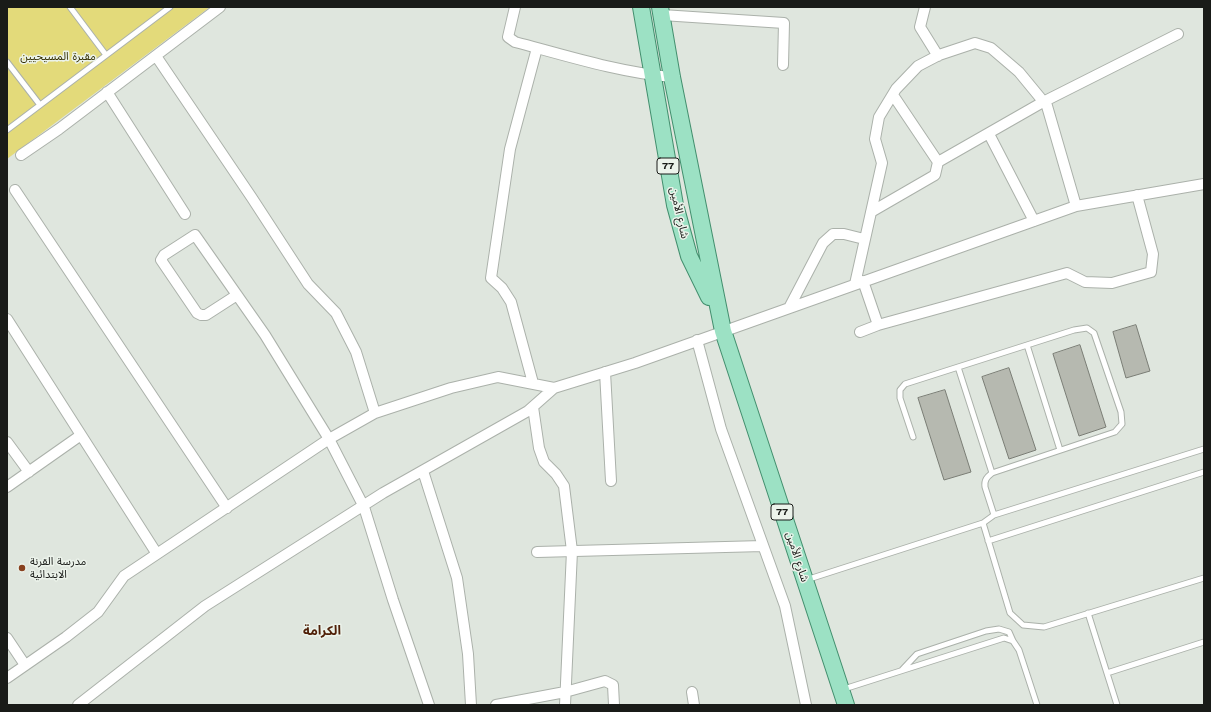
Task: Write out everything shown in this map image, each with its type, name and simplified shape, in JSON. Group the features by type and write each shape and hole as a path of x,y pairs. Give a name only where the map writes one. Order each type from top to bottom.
{"main road":[{"name":"شارع الأمين","path":"641,7 675,206 689,256 721,324"},
{"name":"شارع الأمين","path":"661,11 672,77 721,324 846,705"}],"street":[{"path":"21,155 59,129 220,7"},
{"path":"515,7 508,37 515,42 652,76 672,77"},
{"path":"925,7 920,27 938,56"},
{"path":"661,11 784,23 783,65"},
{"path":"938,162 1043,102 1178,34"},
{"path":"878,325 859,283 864,239 882,162 875,139 879,117 893,94 918,66 938,56 975,43 991,48 1019,72 1047,106 1076,206"},
{"path":"533,383 511,302 502,288 491,278 510,149 537,48"},
{"path":"156,56 308,284 336,313 356,352 375,413"},
{"path":"107,92 185,214"},
{"path":"871,212 935,175 938,162 893,94"},
{"path":"989,134 1034,221"},
{"path":"78,705 205,606 364,507 383,493 528,412 554,388 634,363 697,340 721,324 789,308 1076,206 1204,184"},
{"path":"15,190 227,508"},
{"path":"860,332 878,325 1067,273 1085,282 1112,283 1151,272 1153,267 1153,254 1137,195"},
{"path":"789,308 823,243 833,234 844,234 864,239"},
{"path":"237,295 206,315 201,315 197,313 161,260 164,255 195,235 266,335 329,439 364,507 393,600 429,705"},
{"path":"7,319 157,554"},
{"path":"697,340 721,429 785,606 806,705"},
{"path":"604,372 611,481"},
{"path":"7,678 98,612 124,576 329,439 375,413 451,388 498,377 554,388"},
{"path":"533,407 539,448 544,462 556,474 564,486 572,552 565,705"},
{"path":"7,487 81,435"},
{"path":"7,442 28,472"},
{"path":"423,471 457,578 468,654 470,705"},
{"path":"537,552 763,546"},
{"path":"7,638 25,665"},
{"path":"496,705 565,692 606,681 613,685 614,705"},
{"path":"692,692 694,705"}],"lane":[{"path":"70,7 106,55"},
{"path":"7,130 170,7"},
{"path":"7,62 40,105"},
{"path":"913,437 900,398 900,390 905,384 1074,330 1087,328 1094,333 1121,412 1122,424 1115,432 992,473 984,482 984,487 994,515"},
{"path":"1028,345 1060,450"},
{"path":"958,367 992,473"},
{"path":"805,580 983,523 994,515 1204,449"},
{"path":"988,541 1204,472"},
{"path":"983,523 1010,613 1023,625 1044,627 1204,578"},
{"path":"1088,613 1117,705"},
{"path":"902,670 917,654 999,628 1009,632 1019,650 1037,705"},
{"path":"841,690 1004,638 1013,641"},
{"path":"1107,673 1204,642"}],"green space":[{"name":"مقبرة المسيحيين","path":"7,7 210,7 7,159"}],"building":[{"path":"1136,325 1150,371 1126,378 1113,332"},
{"path":"1080,345 1106,427 1079,436 1053,354"},
{"path":"1009,368 1036,450 1009,459 982,377"},
{"path":"945,390 971,472 944,480 918,398"}],"place":[{"name":"مدرسة القرنة الابتدائية","path":"22,568"}],"district":[{"name":"الكرامة","path":"322,631"}]}
